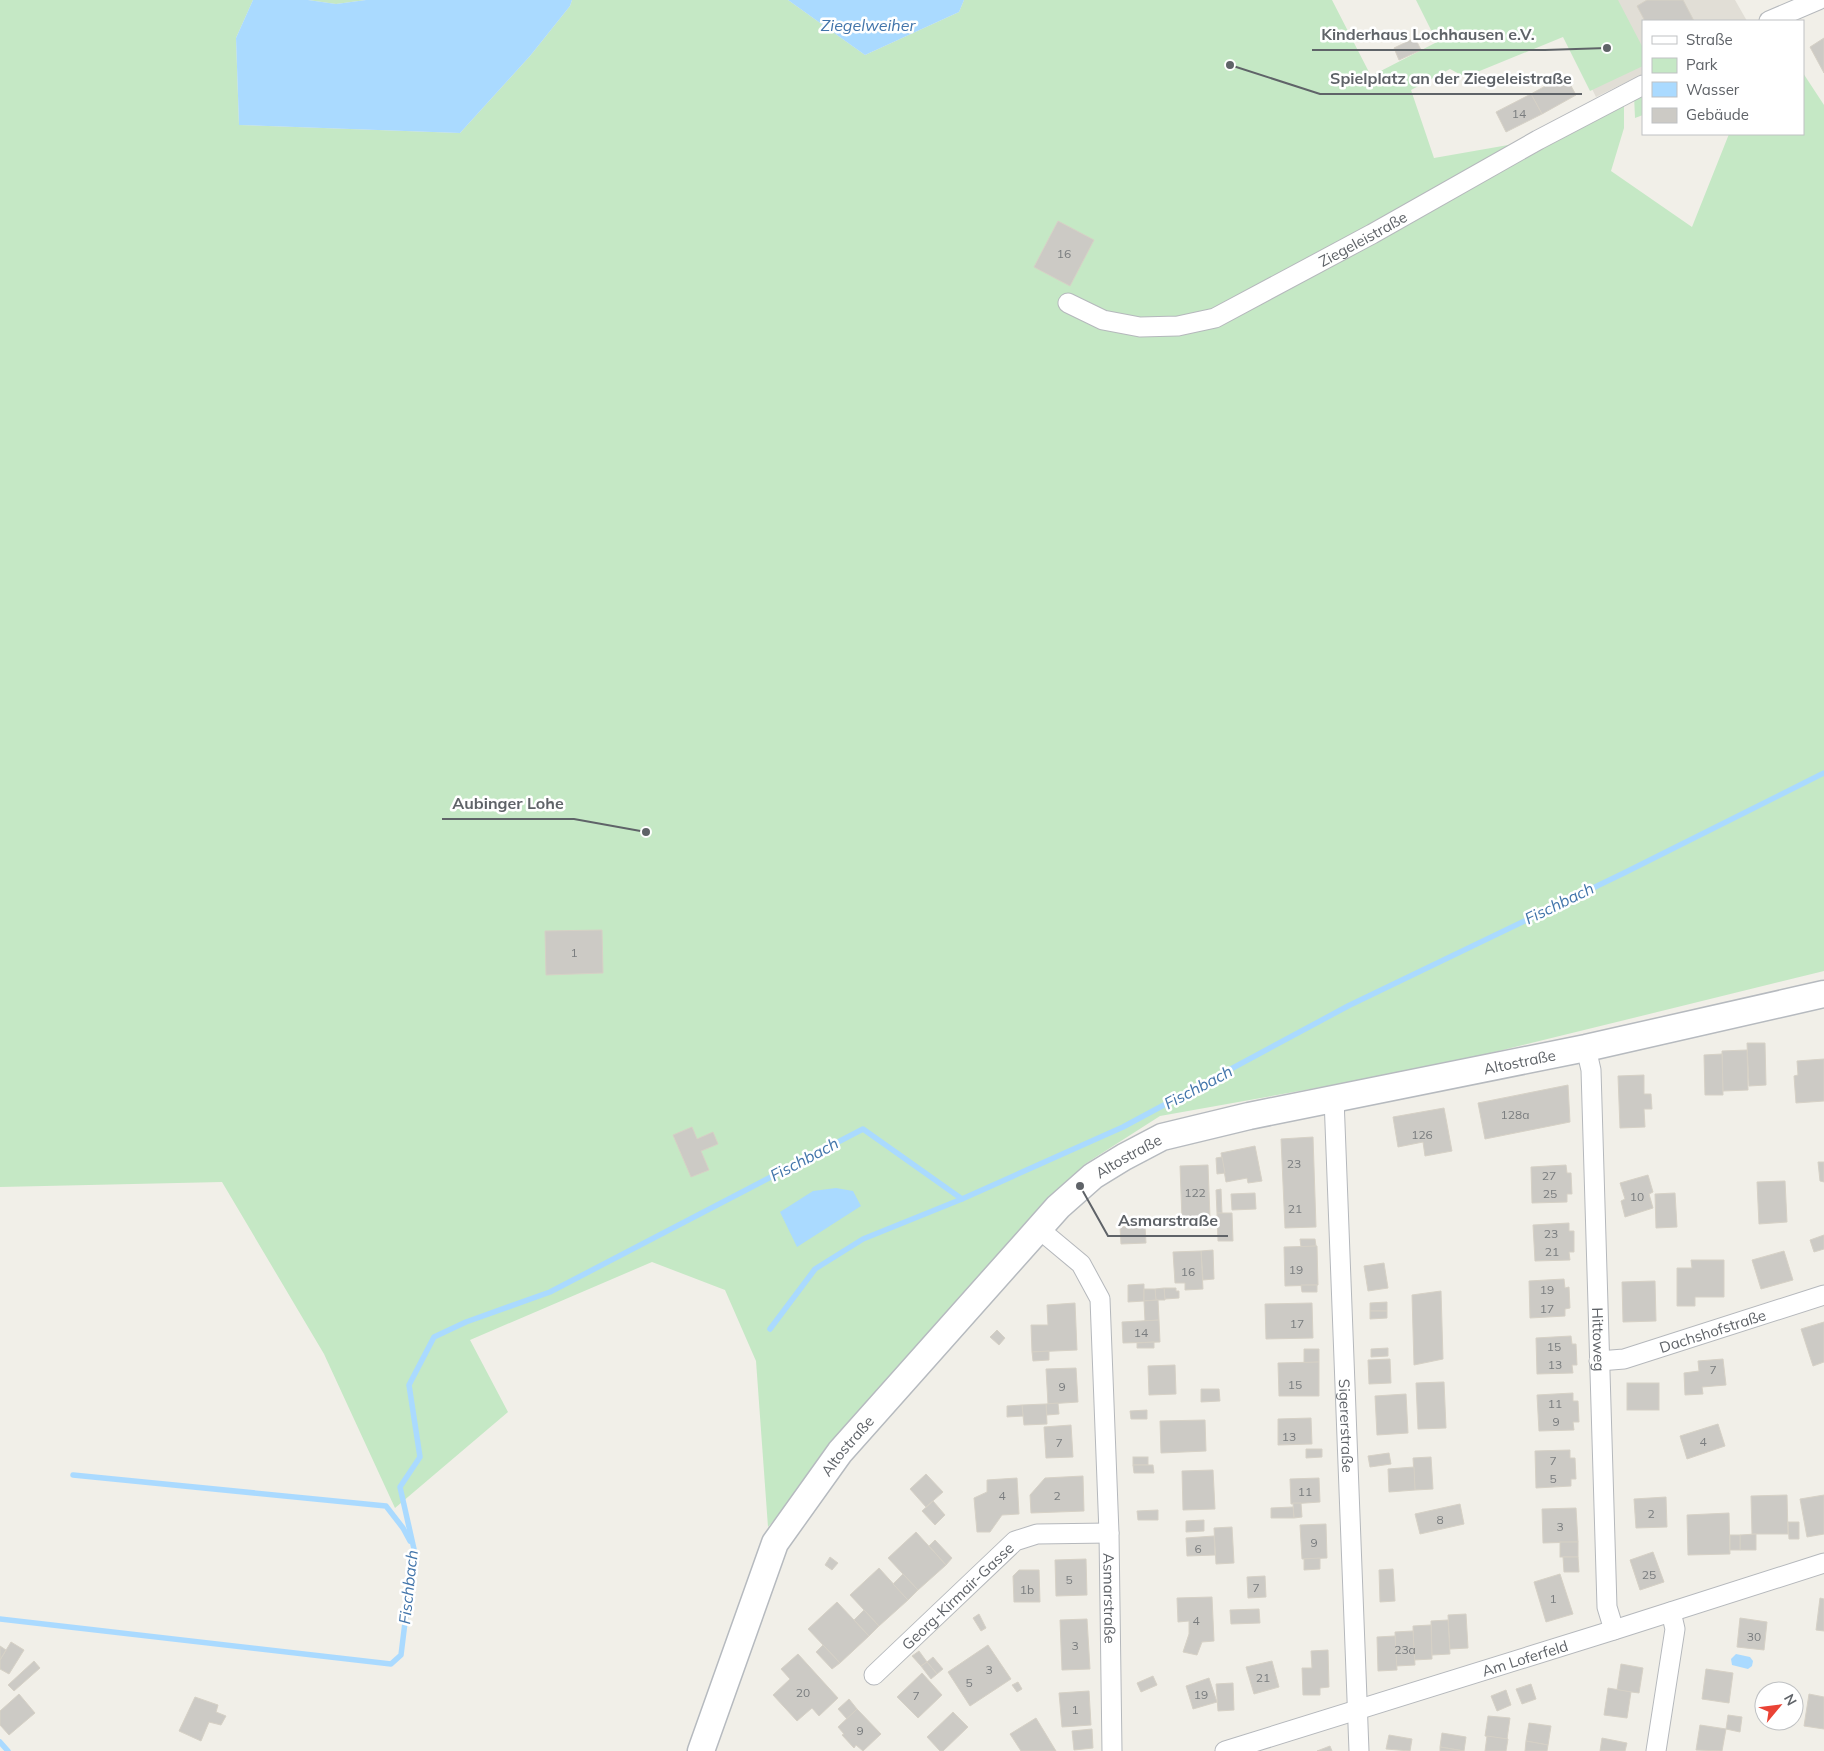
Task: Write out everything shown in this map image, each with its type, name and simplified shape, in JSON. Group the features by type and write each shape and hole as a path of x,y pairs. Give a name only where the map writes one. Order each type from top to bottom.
{"main road":[{"name":"Altostraße","path":"701,1751 775,1543 840,1452 1058,1207 1094,1176 1124,1157 1162,1137 1334,1098 1586,1048 1774,1007 1824,994"}],"street":[{"path":"1771,20 1818,0"},
{"name":"Ziegeleistraße","path":"1068,303 1103,320 1140,327 1178,326 1215,318 1538,140 1642,86"},
{"name":"Hittoweg","path":"1586,1048 1591,1070 1607,1607 1614,1630"},
{"name":"Sigererstraße","path":"1334,1098 1359,1751"},
{"name":"Asmarstraße","path":"1039,1229 1081,1264 1100,1299 1109,1533 1112,1751"},
{"name":"Dachshofstraße","path":"1599,1361 1624,1359 1824,1295"},
{"name":"Georg-Kirmair-Gasse","path":"874,1675 1015,1541 1037,1534 1109,1533"},
{"name":"Am Loferfeld","path":"1225,1751 1824,1563"},
{"path":"1656,1751 1675,1629 1671,1612"}],"shaded area":[{"path":"1548,0 1735,0 1746,20 1642,20 1642,74 1596,97"}],"green space":[{"path":"0,0 253,0 236,38 239,125 460,133 530,56 570,6 572,0 788,0 865,55 959,12 964,0 1332,0 1371,76 1437,42 1416,0 1618,0 1642,46 1642,66 1590,91 1563,37 1465,77 1450,69 1411,90 1434,158 1514,144 1624,99 1624,128 1611,171 1692,227 1729,135 1804,135 1804,75 1824,105 1824,971 1434,1067 1160,1116 1085,1164 768,1527 756,1361 725,1290 652,1262 470,1340 508,1412 395,1508 324,1354 222,1182 0,1187"},
{"path":"308,0 366,0 336,4"},
{"path":"1642,91 1642,115 1635,118 1634,95"}],"water":[{"path":"253,0 308,0 336,4 366,0 572,0 570,6 530,56 460,133 239,125 236,38"},
{"name":"Ziegelweiher","path":"788,0 964,0 959,12 865,55"},
{"path":"836,1188 853,1191 861,1206 797,1247 780,1212 813,1191"},
{"path":"1736,1654 1750,1657 1753,1661 1752,1666 1748,1669 1732,1665 1731,1659"}],"building":[{"path":"1647,0 1683,0 1693,20 1644,20 1637,6"},
{"path":"1415,38 1421,50 1399,60 1394,48"},
{"path":"1824,38 1824,73 1810,47"},
{"path":"1565,75 1576,95 1542,114 1531,94"},
{"path":"1531,94 1542,114 1506,132 1496,112"},
{"path":"1058,221 1094,240 1070,286 1034,267"},
{"path":"602,930 603,973 546,975 545,931"},
{"path":"1747,1043 1765,1043 1766,1085 1749,1086"},
{"path":"1747,1050 1748,1090 1723,1091 1722,1051"},
{"path":"1722,1054 1723,1095 1705,1095 1704,1055"},
{"path":"1824,1059 1824,1101 1796,1103 1794,1076 1798,1075 1797,1061"},
{"path":"1644,1075 1644,1094 1651,1094 1652,1109 1644,1109 1645,1127 1620,1128 1618,1076"},
{"path":"1568,1085 1570,1122 1485,1139 1478,1103"},
{"path":"1444,1108 1452,1151 1425,1156 1423,1142 1398,1147 1393,1117"},
{"path":"692,1127 697,1139 713,1132 718,1144 701,1151 709,1170 691,1177 673,1135"},
{"path":"1313,1137 1316,1227 1285,1228 1281,1139"},
{"path":"1255,1146 1262,1181 1248,1183 1247,1178 1226,1182 1221,1153"},
{"path":"1222,1157 1225,1173 1217,1174 1216,1158"},
{"path":"1818,1162 1824,1162 1824,1182 1820,1181"},
{"path":"1208,1165 1210,1218 1182,1219 1180,1166"},
{"path":"1566,1165 1567,1173 1571,1173 1572,1194 1567,1194 1567,1202 1532,1203 1531,1167"},
{"path":"1648,1175 1653,1192 1649,1194 1653,1208 1625,1217 1621,1201 1625,1199 1620,1183"},
{"path":"1785,1181 1787,1222 1759,1224 1757,1182"},
{"path":"1221,1189 1222,1213 1217,1213 1216,1190"},
{"path":"1255,1193 1256,1209 1232,1210 1231,1194"},
{"path":"1675,1193 1677,1227 1656,1228 1655,1194"},
{"path":"1217,1213 1232,1213 1233,1241 1218,1241"},
{"path":"1569,1223 1569,1231 1574,1231 1574,1252 1569,1252 1570,1260 1535,1261 1533,1225"},
{"path":"1145,1226 1146,1243 1121,1244 1120,1227"},
{"path":"1824,1235 1824,1249 1814,1252 1810,1240"},
{"path":"1300,1239 1315,1239 1316,1246 1301,1247"},
{"path":"1317,1246 1318,1285 1285,1286 1284,1247"},
{"path":"1213,1250 1214,1279 1203,1280 1201,1251"},
{"path":"1201,1251 1203,1289 1185,1290 1185,1283 1175,1283 1173,1252"},
{"path":"1784,1251 1793,1280 1761,1289 1752,1260"},
{"path":"1691,1260 1724,1260 1724,1297 1695,1297 1695,1306 1677,1306 1677,1268 1692,1268"},
{"path":"1384,1263 1388,1288 1368,1291 1364,1266"},
{"path":"1564,1279 1565,1288 1569,1287 1570,1308 1565,1309 1565,1316 1530,1318 1529,1281"},
{"path":"1655,1281 1656,1321 1623,1322 1622,1282"},
{"path":"1144,1284 1144,1301 1128,1302 1128,1285"},
{"path":"1301,1285 1317,1285 1317,1292 1302,1292"},
{"path":"1164,1288 1176,1288 1176,1291 1179,1291 1179,1298 1165,1299"},
{"path":"1164,1288 1165,1300 1156,1300 1155,1289"},
{"path":"1144,1289 1155,1289 1156,1300 1144,1301"},
{"path":"1441,1291 1443,1359 1414,1365 1412,1295"},
{"path":"1158,1300 1159,1320 1145,1321 1144,1301"},
{"path":"1387,1302 1387,1311 1370,1311 1370,1303"},
{"path":"1075,1303 1077,1350 1032,1352 1031,1325 1048,1325 1047,1305"},
{"path":"1312,1303 1313,1338 1266,1339 1265,1304"},
{"path":"1370,1311 1387,1311 1387,1318 1370,1319"},
{"path":"1159,1320 1160,1342 1123,1343 1122,1322"},
{"path":"1824,1322 1824,1362 1813,1366 1801,1329"},
{"path":"997,1330 1005,1338 999,1345 990,1337"},
{"path":"1571,1336 1572,1344 1576,1344 1577,1365 1572,1365 1573,1373 1537,1374 1536,1338"},
{"path":"1154,1342 1154,1348 1137,1348 1137,1343"},
{"path":"1388,1348 1388,1356 1371,1357 1371,1349"},
{"path":"1304,1349 1319,1349 1319,1362 1304,1363"},
{"path":"1049,1351 1049,1360 1033,1361 1032,1352"},
{"path":"1390,1359 1391,1383 1369,1384 1368,1360"},
{"path":"1723,1359 1726,1385 1702,1387 1703,1394 1685,1395 1684,1373 1699,1371 1698,1361"},
{"path":"1319,1362 1319,1396 1279,1396 1278,1363"},
{"path":"1175,1365 1176,1394 1149,1395 1148,1366"},
{"path":"1076,1368 1078,1402 1048,1404 1046,1369"},
{"path":"1444,1382 1446,1428 1418,1429 1416,1383"},
{"path":"1627,1383 1659,1383 1659,1410 1627,1410"},
{"path":"1201,1389 1219,1389 1220,1401 1201,1402"},
{"path":"1573,1393 1573,1401 1578,1401 1579,1422 1573,1422 1574,1430 1539,1431 1537,1395"},
{"path":"1406,1394 1408,1433 1377,1435 1375,1396"},
{"path":"1058,1403 1059,1414 1047,1415 1046,1404"},
{"path":"1046,1404 1047,1424 1024,1425 1022,1405"},
{"path":"1022,1405 1023,1416 1007,1417 1007,1406"},
{"path":"1147,1410 1147,1419 1131,1419 1130,1411"},
{"path":"1311,1418 1312,1444 1278,1445 1278,1419"},
{"path":"1205,1420 1206,1451 1161,1453 1160,1421"},
{"path":"1718,1424 1725,1446 1687,1459 1680,1436"},
{"path":"1071,1425 1073,1457 1046,1458 1044,1427"},
{"path":"1306,1449 1322,1449 1322,1457 1306,1458"},
{"path":"1570,1450 1570,1458 1575,1458 1576,1479 1571,1479 1571,1486 1536,1488 1535,1451"},
{"path":"1389,1453 1391,1464 1370,1467 1368,1456"},
{"path":"1133,1457 1148,1457 1148,1465 1133,1465"},
{"path":"1431,1457 1433,1489 1415,1490 1413,1458"},
{"path":"1133,1465 1153,1465 1154,1473 1134,1473"},
{"path":"1414,1467 1415,1490 1389,1492 1388,1469"},
{"path":"1213,1470 1215,1509 1183,1510 1182,1471"},
{"path":"926,1474 943,1492 926,1507 910,1489"},
{"path":"1083,1476 1084,1511 1031,1513 1030,1495 1045,1478"},
{"path":"1017,1478 1019,1514 1002,1515 990,1532 977,1532 974,1498 987,1492 987,1480"},
{"path":"1319,1478 1320,1502 1291,1504 1290,1479"},
{"path":"1787,1495 1788,1534 1752,1534 1751,1496"},
{"path":"1824,1495 1824,1534 1807,1537 1800,1499"},
{"path":"1666,1497 1667,1527 1636,1528 1634,1499"},
{"path":"933,1501 945,1515 935,1525 922,1511"},
{"path":"1293,1503 1301,1503 1302,1517 1294,1518"},
{"path":"1460,1504 1464,1524 1420,1534 1415,1514"},
{"path":"1293,1507 1294,1518 1271,1518 1271,1508"},
{"path":"1576,1508 1578,1542 1543,1543 1542,1509"},
{"path":"1158,1510 1158,1520 1138,1520 1137,1511"},
{"path":"1729,1513 1730,1554 1688,1555 1687,1515"},
{"path":"1204,1520 1204,1531 1186,1532 1186,1521"},
{"path":"1788,1522 1799,1522 1799,1539 1789,1539"},
{"path":"1326,1524 1327,1558 1302,1559 1300,1525"},
{"path":"1232,1527 1234,1563 1216,1564 1214,1528"},
{"path":"916,1532 946,1565 918,1590 888,1558"},
{"path":"1756,1534 1756,1550 1740,1550 1740,1535"},
{"path":"1730,1535 1740,1535 1740,1550 1730,1550"},
{"path":"1214,1536 1215,1555 1187,1556 1186,1538"},
{"path":"935,1540 952,1558 946,1565 929,1546"},
{"path":"1560,1542 1578,1542 1578,1557 1560,1557"},
{"path":"1653,1552 1664,1582 1640,1590 1630,1560"},
{"path":"830,1557 838,1563 832,1570 825,1565"},
{"path":"1563,1557 1578,1557 1579,1572 1564,1572"},
{"path":"1320,1558 1320,1569 1304,1570 1304,1559"},
{"path":"1086,1559 1087,1595 1056,1596 1055,1560"},
{"path":"879,1568 908,1600 879,1626 850,1595"},
{"path":"1393,1569 1395,1601 1380,1602 1379,1570"},
{"path":"1019,1570 1039,1570 1040,1602 1014,1602 1013,1576"},
{"path":"903,1574 918,1590 908,1600 893,1584"},
{"path":"1560,1574 1573,1614 1546,1622 1534,1582"},
{"path":"1265,1576 1266,1597 1248,1598 1247,1577"},
{"path":"1212,1597 1214,1641 1202,1642 1197,1655 1183,1652 1189,1634 1189,1621 1178,1622 1177,1598"},
{"path":"1820,1598 1824,1599 1824,1631 1816,1630"},
{"path":"837,1602 869,1636 840,1663 808,1629"},
{"path":"1259,1609 1260,1623 1231,1624 1230,1610"},
{"path":"864,1610 879,1626 869,1636 854,1620"},
{"path":"979,1614 986,1628 981,1631 973,1618"},
{"path":"1466,1614 1468,1648 1450,1649 1448,1615"},
{"path":"1740,1618 1767,1622 1764,1650 1737,1647"},
{"path":"1087,1619 1090,1669 1062,1670 1060,1620"},
{"path":"1448,1620 1450,1654 1432,1655 1431,1621"},
{"path":"1431,1625 1432,1659 1414,1660 1413,1626"},
{"path":"1413,1631 1415,1665 1396,1666 1395,1632"},
{"path":"1395,1636 1397,1670 1378,1671 1377,1637"},
{"path":"11,1642 24,1650 9,1674 0,1669 0,1660"},
{"path":"823,1645 840,1663 832,1669 816,1652"},
{"path":"988,1645 1011,1679 970,1706 948,1672"},
{"path":"0,1646 6,1650 0,1660"},
{"path":"1328,1650 1329,1687 1320,1688 1320,1695 1303,1695 1302,1668 1312,1668 1311,1651"},
{"path":"919,1651 927,1662 921,1666 912,1656"},
{"path":"798,1654 838,1698 819,1716 812,1708 797,1721 773,1695 790,1679 781,1669"},
{"path":"933,1657 943,1669 937,1674 927,1662"},
{"path":"34,1661 40,1668 14,1691 8,1685"},
{"path":"1272,1661 1279,1687 1254,1694 1246,1667"},
{"path":"927,1662 937,1674 931,1679 921,1666"},
{"path":"1621,1664 1643,1668 1639,1693 1617,1690"},
{"path":"1706,1669 1733,1673 1729,1703 1702,1699"},
{"path":"922,1673 942,1695 918,1718 897,1697"},
{"path":"1153,1676 1157,1685 1141,1692 1137,1683"},
{"path":"1209,1678 1217,1702 1193,1709 1186,1686"},
{"path":"1018,1682 1022,1689 1017,1692 1012,1685"},
{"path":"1233,1683 1234,1710 1218,1711 1216,1684"},
{"path":"1531,1684 1536,1699 1522,1704 1516,1689"},
{"path":"1608,1688 1631,1692 1627,1718 1604,1715"},
{"path":"1506,1690 1511,1705 1497,1711 1491,1696"},
{"path":"1089,1691 1091,1725 1062,1727 1059,1693"},
{"path":"19,1694 35,1713 9,1735 0,1725 0,1711"},
{"path":"1809,1694 1824,1697 1824,1729 1804,1726"},
{"path":"195,1697 218,1705 216,1712 226,1716 221,1725 209,1722 201,1741 179,1731"},
{"path":"849,1699 857,1709 847,1719 838,1709"},
{"path":"857,1709 881,1734 863,1751 856,1745 854,1748 842,1735 844,1734 838,1727"},
{"path":"953,1712 968,1727 943,1751 940,1751 927,1737"},
{"path":"1728,1715 1742,1717 1740,1732 1726,1729"},
{"path":"1488,1716 1510,1718 1507,1739 1485,1736"},
{"path":"1036,1718 1056,1751 1021,1751 1010,1734"},
{"path":"1529,1723 1551,1726 1548,1745 1526,1741"},
{"path":"1700,1725 1726,1729 1722,1751 1696,1750"},
{"path":"1092,1729 1093,1748 1074,1750 1072,1731"},
{"path":"1442,1733 1466,1737 1464,1751 1440,1747"},
{"path":"1389,1735 1412,1739 1410,1751 1386,1749"},
{"path":"1487,1736 1508,1739 1506,1751 1485,1751"},
{"path":"1602,1738 1627,1743 1625,1751 1600,1751"},
{"path":"1526,1741 1548,1745 1547,1751 1525,1751"},
{"path":"1330,1746 1332,1751 1317,1751"},
{"path":"1440,1747 1464,1751 1440,1751"}],"waterway":[{"name":"Fischbach","path":"0,1619 391,1664 401,1655 414,1549 400,1487 420,1457 409,1385 434,1337 466,1322 550,1292 863,1129 962,1199 1123,1127 1348,1006 1624,873 1824,773"},
{"path":"770,1329 815,1269 863,1239 962,1199"},
{"path":"73,1475 386,1506 403,1528 410,1541"},
{"path":"0,1742 8,1751"}],"place":[{"name":"Kinderhaus Lochhausen e.V.","path":"1607,48"},
{"name":"Spielplatz an der Ziegeleistraße","path":"1230,65"},
{"name":"Aubinger Lohe","path":"646,832"},
{"name":"Asmarstraße","path":"1080,1186"}]}
